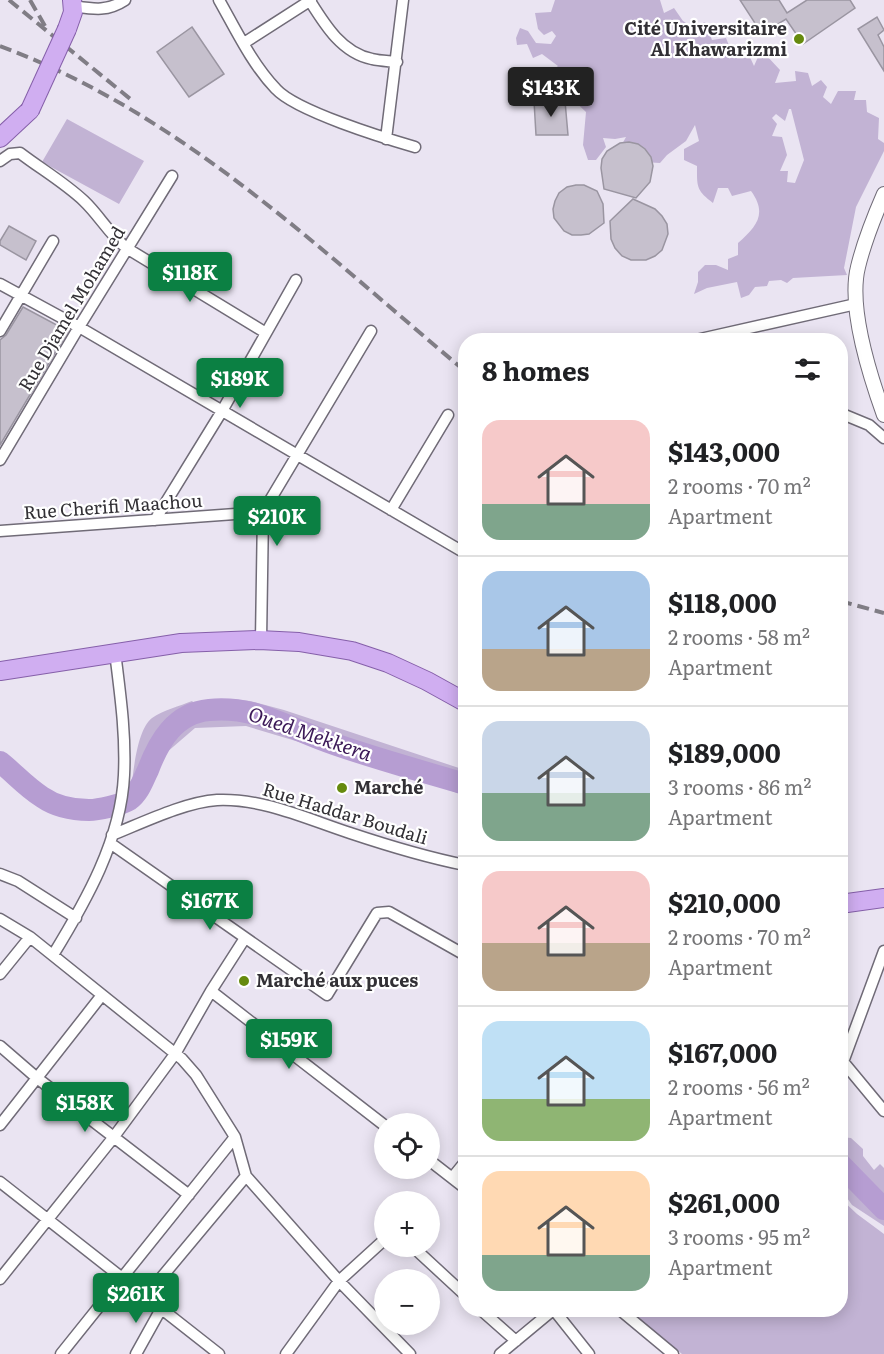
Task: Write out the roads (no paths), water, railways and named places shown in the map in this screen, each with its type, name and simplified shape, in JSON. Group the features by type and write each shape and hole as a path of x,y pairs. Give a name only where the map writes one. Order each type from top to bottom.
{"main road":[{"path":"4,133 30,110 67,29 73,3"},
{"path":"0,671 181,643 261,640 300,642 352,651 388,663 458,698"},
{"path":"848,904 879,903"}],"street":[{"path":"73,3 97,10 107,9 125,0"},
{"path":"219,0 244,43 277,91 309,109 386,139 415,147"},
{"path":"386,139 403,0"},
{"path":"244,43 310,1 323,23 339,41 352,51 371,59 397,62"},
{"path":"0,161 10,154 20,153 82,199 101,218 118,242 266,333"},
{"name":"Rue Djamel Mohamed","path":"0,460 172,176"},
{"path":"884,194 857,268 856,304 875,391 884,415"},
{"path":"0,331 53,241"},
{"path":"155,520 222,411 296,280"},
{"path":"0,284 79,327 458,550"},
{"path":"727,333 856,304"},
{"path":"261,640 263,512 370,331"},
{"path":"391,510 448,415"},
{"path":"848,416 869,425 884,438"},
{"name":"Rue Cherifi Maachou","path":"0,531 263,512"},
{"path":"53,955 76,918 111,839 116,821 124,777 125,734 115,652"},
{"name":"Rue Haddar Boudali","path":"111,839 149,819 190,806 215,800 243,801 275,808 410,853 458,863"},
{"path":"111,839 245,938 327,995 377,913 388,912 458,951"},
{"path":"0,874 18,881 76,918"},
{"path":"0,919 30,937 53,955 175,1054 196,1075 235,1137 246,1176 339,1281 410,1354"},
{"path":"0,974 30,937"},
{"path":"0,1279 113,1137 175,1054 245,938"},
{"path":"848,1044 884,951"},
{"path":"211,992 374,1117"},
{"path":"0,1125 102,995"},
{"path":"0,1046 37,1078 189,1195"},
{"path":"848,1067 884,1111"},
{"path":"61,1354 235,1137"},
{"path":"440,1169 458,1183"},
{"path":"452,1178 458,1171"},
{"path":"146,1296 246,1176"},
{"path":"0,1182 219,1354"},
{"path":"286,1354 339,1281 374,1249"},
{"path":"424,1257 458,1289"},
{"path":"136,1354 161,1309"},
{"path":"489,1317 516,1341"},
{"path":"500,1354 545,1317"},
{"path":"560,1317 589,1354"},
{"path":"628,1317 673,1354"}],"waterway":[{"name":"Oued Mekkera","path":"0,762 31,789 53,803 83,810 109,807 125,802 135,794 163,739 178,723 197,712 226,709 258,715 350,749 458,782"},
{"name":"Oued Mekkera","path":"848,1172 884,1209"}],"railway":[{"path":"9,0 134,102"},
{"path":"30,0 45,26"},
{"path":"0,46 66,74 129,108 189,147 302,232 458,365"},
{"path":"848,603 884,613"}],"place":[{"name":"Cité Universitaire Al Khawarizmi","path":"799,39"},
{"name":"Marché","path":"342,788"},
{"name":"Marché aux puces","path":"244,981"}]}
